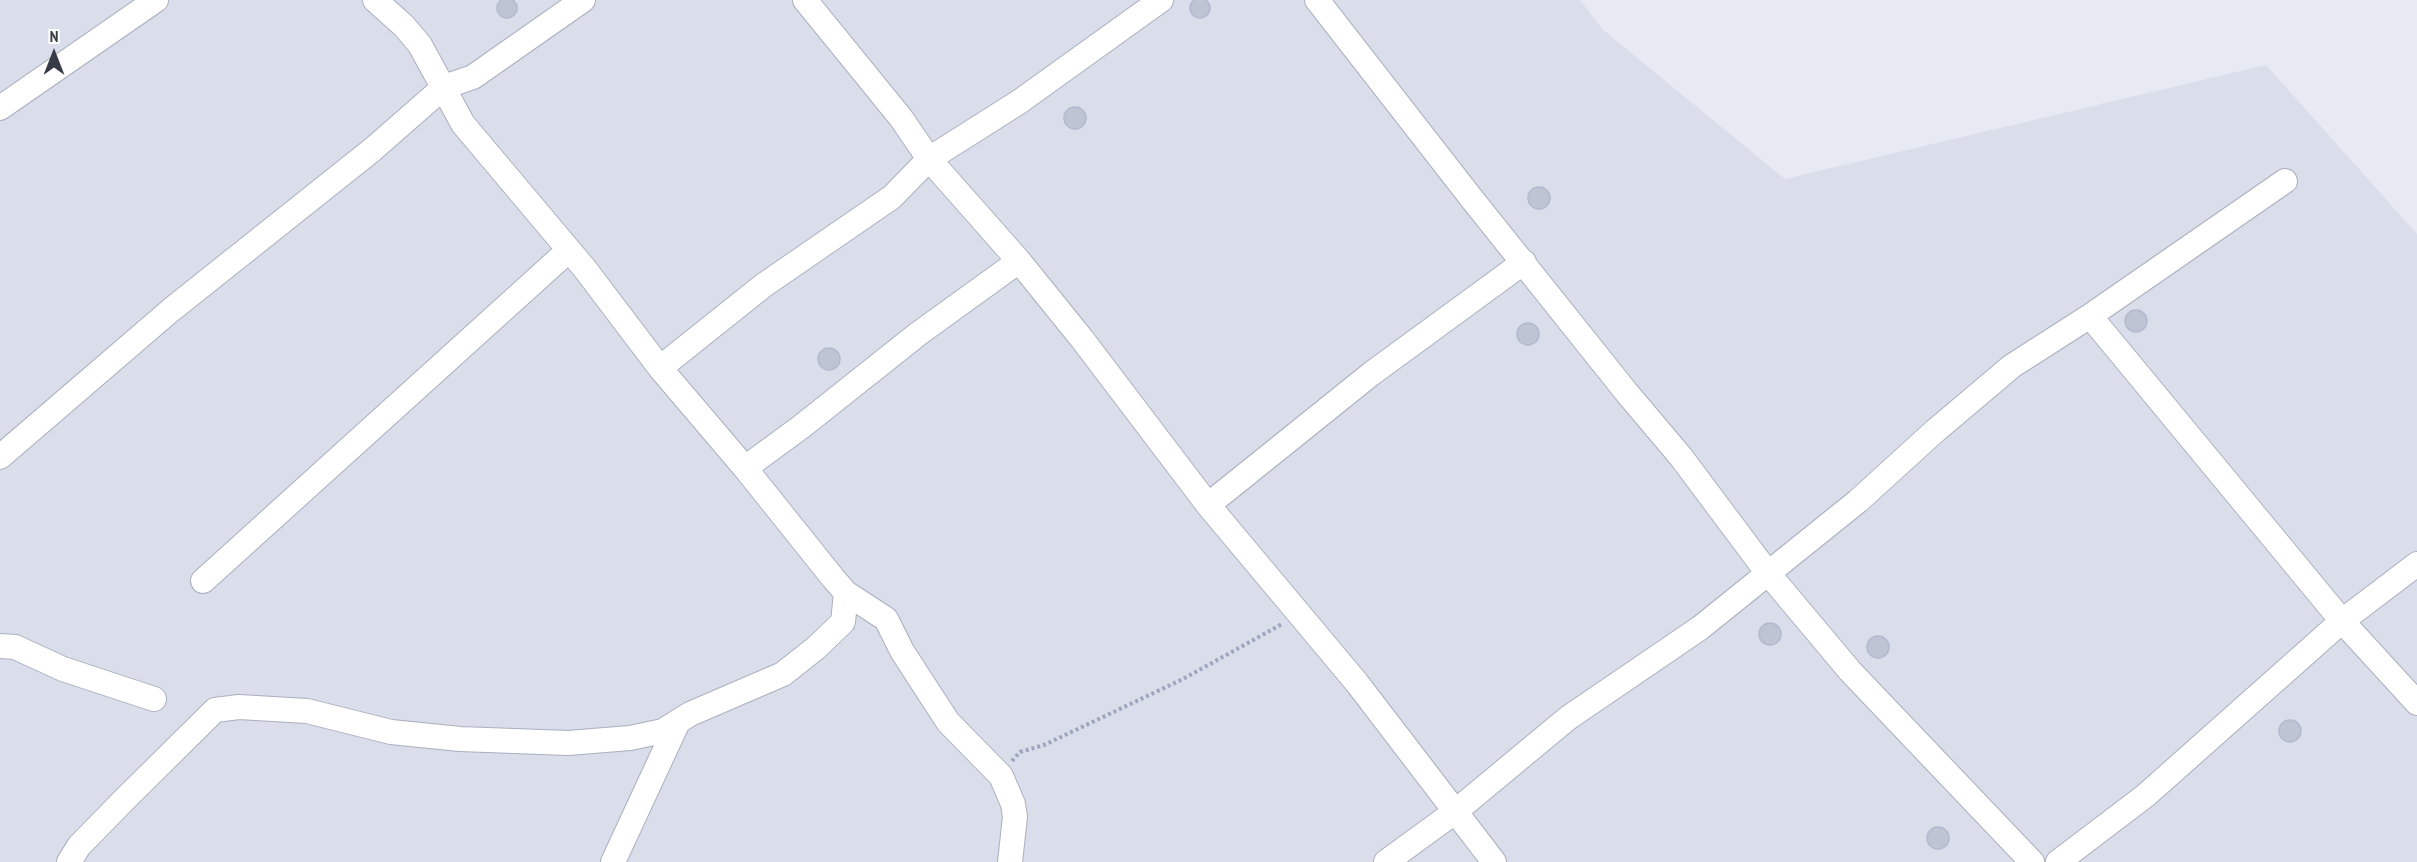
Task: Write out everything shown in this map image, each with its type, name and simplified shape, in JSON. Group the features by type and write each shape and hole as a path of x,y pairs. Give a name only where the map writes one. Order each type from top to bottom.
{"street":[{"path":"0,108 156,0"},
{"path":"375,0 404,26 420,45 463,124 569,250 660,368 846,593 886,619 902,651 948,722 1001,776 1013,804 1015,818 1010,862"},
{"path":"0,457 171,310 372,150 444,87 473,77 583,0"},
{"path":"805,0 901,118 929,159 1082,339 1208,505 1300,614 1494,862"},
{"path":"660,368 764,285 892,196 929,159 1019,102 1161,0"},
{"path":"1317,0 1472,199 1681,457 1767,572 1850,671 2032,862"},
{"path":"1386,862 1456,812 1568,718 1700,628 1858,501 1935,431 2012,366 2090,316 2285,181"},
{"path":"203,581 569,250"},
{"path":"745,468 801,427 918,334 1018,261"},
{"path":"1208,505 1371,374 1524,262"},
{"path":"2090,316 2342,621 2417,703"},
{"path":"2058,862 2145,796 2342,621 2417,564"},
{"path":"69,862 80,846 214,710 239,707 306,711 391,732 460,739 568,743 630,738 663,731 690,714 752,690 783,674 817,647 843,622 846,593"},
{"path":"0,646 15,647 63,669 154,699"},
{"path":"613,862 678,722"}],"path":[{"path":"1001,776 1020,752 1044,745 1183,679 1300,614"}],"shaded area":[{"path":"0,0 1580,0 1602,29 1785,179 2266,65 2417,234 2417,862 0,862"}],"building":[{"path":"503,-2 511,-2 517,4 517,12 511,18 503,18 497,12 497,4"},
{"path":"1196,-2 1204,-2 1210,4 1210,12 1204,18 1196,18 1190,12 1190,4"},
{"path":"1075,107 1083,110 1086,118 1083,126 1075,129 1067,126 1064,118 1067,110"},
{"path":"1539,187 1547,190 1550,198 1547,206 1539,209 1531,206 1528,198 1531,190"},
{"path":"2136,310 2144,313 2147,321 2144,329 2136,332 2128,329 2125,321 2128,313"},
{"path":"1528,323 1536,326 1539,334 1536,342 1528,345 1520,342 1517,334 1520,326"},
{"path":"829,348 837,351 840,359 837,367 829,370 821,367 818,359 821,351"},
{"path":"1770,623 1778,626 1781,634 1778,642 1770,645 1762,642 1759,634 1762,626"},
{"path":"1878,636 1886,639 1889,647 1886,655 1878,658 1870,655 1867,647 1870,639"},
{"path":"2290,720 2298,723 2301,731 2298,739 2290,742 2282,739 2279,731 2282,723"},
{"path":"1938,827 1946,830 1949,838 1946,846 1938,849 1930,846 1927,838 1930,830"}]}
